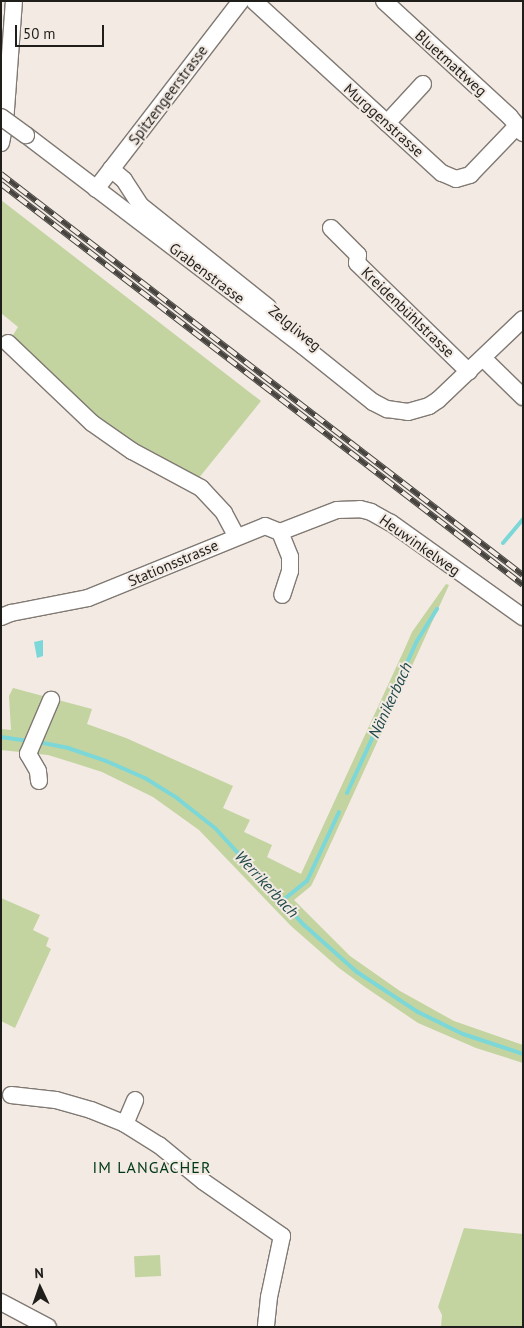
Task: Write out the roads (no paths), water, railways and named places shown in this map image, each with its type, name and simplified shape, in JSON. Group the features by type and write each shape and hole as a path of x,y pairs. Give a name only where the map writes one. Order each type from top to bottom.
{"street":[{"path":"1,143 6,113 14,1"},
{"name":"Spitzengeerstrasse","path":"96,189 241,1"},
{"name":"Murggenstrasse","path":"254,1 442,173 456,179 470,175 519,130"},
{"name":"Bluetmattweg","path":"384,1 510,117 519,130"},
{"path":"387,123 423,84"},
{"name":"Grabenstrasse","path":"1,116 303,346 360,392 387,409 408,412 420,409 438,400 469,372"},
{"name":"Zelgliweg","path":"111,170 124,180 140,205 348,370 361,384 360,392"},
{"name":"Kreidenbühlstrasse","path":"332,228 358,255 357,263 469,372"},
{"path":"469,372 523,319"},
{"path":"8,343 92,422 132,451 201,488 224,513 236,537"},
{"path":"483,358 523,397"},
{"name":"Heuwinkelweg","path":"280,532 336,510 354,509 371,512 391,523 523,618"},
{"name":"Stationsstrasse","path":"1,617 11,612 88,598 265,526 280,532"},
{"path":"280,532 286,543 291,564 282,595"},
{"path":"39,781 38,771 28,754 51,700"},
{"path":"10,1095 56,1100 92,1110 125,1124 160,1145 204,1182 282,1236 269,1296 266,1327"},
{"path":"125,1124 135,1100"},
{"path":"1,1302 48,1327"}],"water":[{"path":"43,640 43,656 37,658 34,642"}],"waterway":[{"name":"Nänikerbach","path":"503,543 523,519"},
{"name":"Nänikerbach","path":"347,793 417,641 437,609"},
{"name":"Werrikerbach","path":"1,737 29,741"},
{"name":"Werrikerbach","path":"38,742 68,748 106,761 145,778 178,799 215,828 304,925 357,972 418,1012 463,1034 523,1054"},
{"name":"Nänikerbach","path":"282,901 307,881 339,812"}],"railway":[{"path":"1,174 523,575"},
{"path":"1,184 523,585"}],"district":[{"name":"IM LANGACHER","path":"152,1167"}]}
